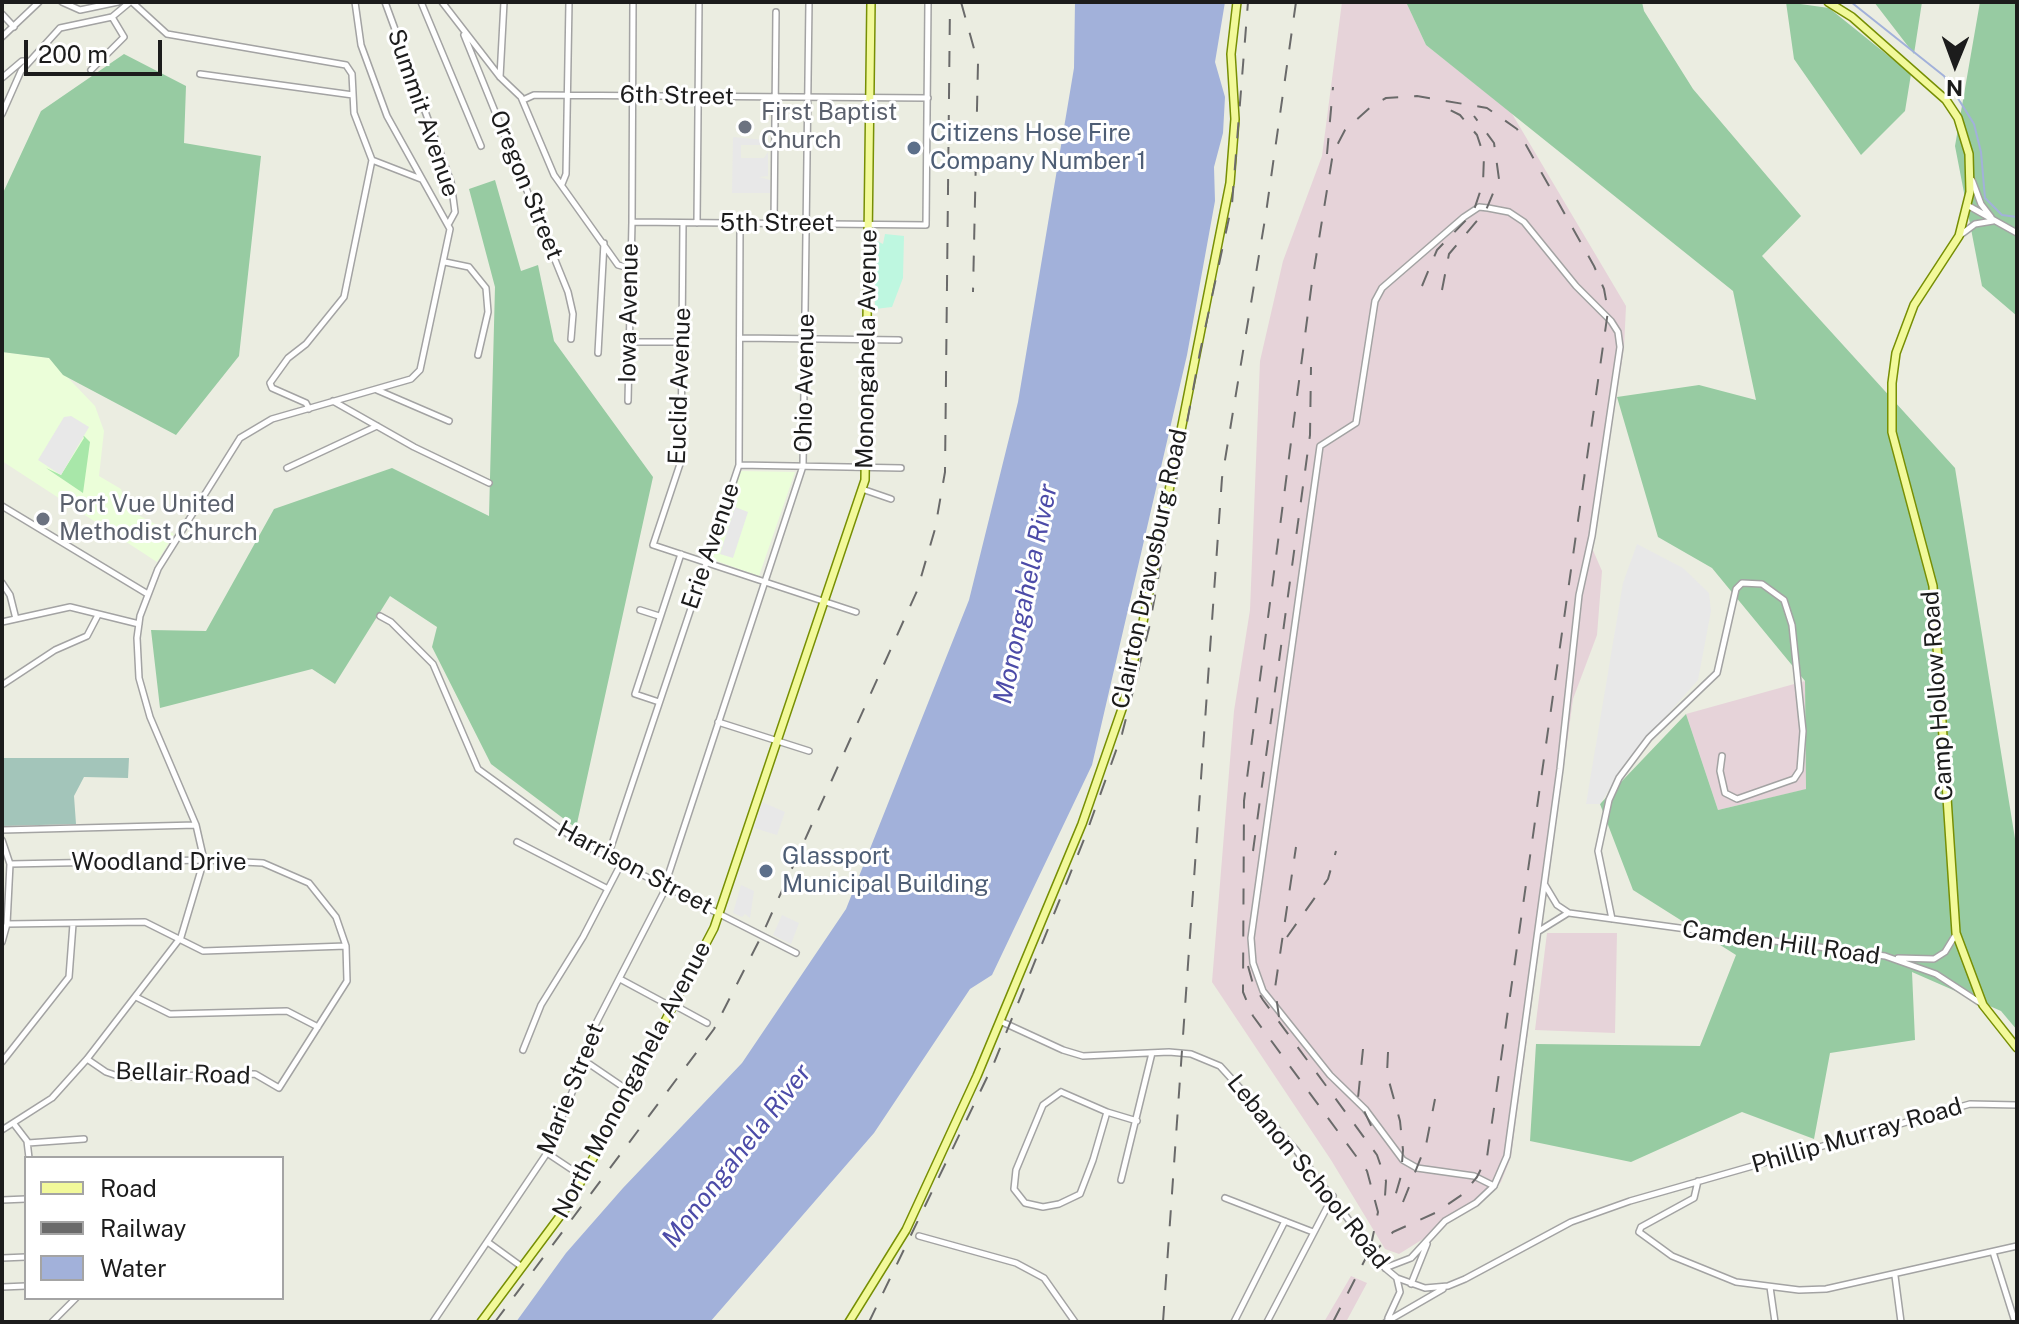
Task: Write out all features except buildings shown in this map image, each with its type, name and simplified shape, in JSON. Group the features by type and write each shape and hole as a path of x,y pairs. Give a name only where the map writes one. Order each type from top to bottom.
{"main road":[{"name":"Monongahela Avenue","path":"720,913 867,467 871,2"},
{"name":"Clairton Dravosburg Road","path":"849,1322 906,1230 1000,1021 1082,824 1133,670 1230,183 1235,119 1231,54 1237,2"},
{"name":"Camp Hollow Road","path":"1828,2 1852,17 1946,100 1965,135 1971,178 1967,205 1959,236 1910,315 1896,353 1892,383 1892,432 1933,586 1956,933 1983,1005 2017,1048"},
{"name":"North Monongahela Avenue","path":"481,1322 562,1215 720,913"}],"street":[{"path":"2,37 39,2"},
{"path":"62,2 80,10 118,2"},
{"path":"2,114 18,75 62,27 112,17 131,2 167,34 337,61 350,69 354,113 372,160 344,297 306,344 288,358 270,383 272,388 306,403 309,409"},
{"path":"355,2 361,45 395,133 448,223"},
{"name":"Summit Avenue","path":"376,390 411,379 420,370 445,262 448,223 455,212 451,182 385,2"},
{"path":"421,2 481,146"},
{"path":"442,2 464,34 523,100 554,175 618,265 629,268"},
{"path":"500,77 504,2"},
{"path":"561,184 566,174 569,2"},
{"name":"Iowa Avenue","path":"628,401 633,2"},
{"path":"697,223 699,2"},
{"name":"Ohio Avenue","path":"666,886 803,466 809,2"},
{"path":"928,2 928,98"},
{"path":"774,224 776,12"},
{"path":"2,14 14,27"},
{"path":"91,70 124,37 112,17"},
{"name":"Oregon Street","path":"464,34 568,292 573,314 571,339"},
{"path":"2,78 22,61 28,62"},
{"path":"200,74 353,95"},
{"name":"6th Street","path":"523,100 534,95 928,98"},
{"name":"5th Street","path":"631,224 926,225 928,98"},
{"path":"372,160 421,179"},
{"path":"1971,178 1981,204 1994,220"},
{"path":"1967,205 2017,233"},
{"path":"1385,1268 1404,1264 1430,1236 1494,1186 1502,1175 1507,1156 1545,885 1579,595 1593,529 1620,347 1618,332 1611,321 1576,286 1524,222 1509,212 1479,207 1382,288 1375,301 1356,423 1320,446 1251,938 1253,963 1263,991 1330,1075 1365,1109 1403,1160 1417,1168 1474,1176 1494,1186"},
{"path":"1959,236 1975,224 1994,220"},
{"path":"594,229 599,221"},
{"name":"Euclid Avenue","path":"681,554 653,545 681,461 683,223"},
{"name":"Erie Avenue","path":"608,856 739,465 742,338 740,224"},
{"path":"598,353 604,243"},
{"path":"445,262 469,267 486,288 488,312 478,355"},
{"path":"742,338 899,340"},
{"path":"628,342 682,342"},
{"path":"2,1130 52,1098 87,1059 181,937 204,860 196,825 142,692 136,657 146,593 183,526 240,438 264,422 376,390 449,421"},
{"path":"333,401 489,483"},
{"path":"287,468 377,426"},
{"path":"739,465 901,468"},
{"path":"862,489 891,499"},
{"path":"2,506 146,593"},
{"path":"659,702 635,694 681,554 856,612"},
{"path":"2,583 10,595 16,619"},
{"path":"1612,919 1598,851 1609,800 1619,778 1649,738 1717,673 1736,589 1742,583 1762,584 1784,600 1792,625 1803,731 1800,770 1794,779 1737,799 1725,793 1720,771 1722,756"},
{"path":"2,622 70,607 139,624"},
{"path":"640,610 659,616"},
{"path":"2,685 55,650 87,636 98,615"},
{"name":"Harrison Street","path":"380,616 391,622 433,664 478,769 547,822 796,953"},
{"path":"718,722 809,751"},
{"path":"2,830 196,825"},
{"path":"2,840 10,864 7,924 2,942"},
{"path":"517,842 608,889"},
{"name":"Woodland Drive","path":"10,864 204,860 263,863 309,883 336,917 346,946 347,981 279,1088"},
{"path":"523,1050 546,995 622,862"},
{"path":"1539,931 1569,913 1557,905 1545,885"},
{"name":"Marie Street","path":"433,1322 547,1153 585,1061 589,1037 666,886"},
{"name":"Camden Hill Road","path":"1569,913 1885,956 1936,974 1983,1005"},
{"path":"7,924 145,922 181,937 203,951 346,946"},
{"path":"2,1062 69,977 73,924"},
{"path":"1885,956 1934,959 1945,952 1956,933"},
{"path":"620,979 707,1023"},
{"path":"136,997 170,1014 287,1011 318,1027"},
{"name":"Lebanon School Road","path":"1000,1021 1083,1056 1152,1052 1191,1054 1220,1066 1333,1196 1385,1268 1411,1284 1425,1288 1448,1286"},
{"path":"1121,1180 1152,1052"},
{"name":"Bellair Road","path":"87,1059 106,1072 121,1077 255,1074 279,1088"},
{"path":"585,1061 629,1091"},
{"path":"1107,1112 1080,1194 1059,1204 1043,1207 1025,1203 1014,1189 1016,1170 1043,1105 1050,1097 1061,1092 1137,1121"},
{"name":"Phillip Murray Road","path":"1698,1181 1970,1104 2017,1105"},
{"path":"14,1124 28,1143 29,1156"},
{"path":"28,1143 84,1139"},
{"path":"547,1153 584,1177"},
{"path":"1387,1321 1571,1222 1698,1181"},
{"path":"1698,1181 1694,1198 1641,1227 1639,1232 1672,1256 1708,1272 1770,1287 1826,1289 1895,1276 2017,1246"},
{"path":"1267,1322 1333,1196"},
{"path":"1225,1198 1314,1232"},
{"path":"2,1200 24,1199"},
{"path":"1234,1322 1285,1221"},
{"path":"919,1236 1016,1263 1044,1278 1075,1322"},
{"path":"1411,1284 1430,1236"},
{"path":"489,1243 522,1267"},
{"path":"1993,1252 2015,1322"},
{"path":"2,1258 24,1257"},
{"path":"1895,1276 1901,1322"},
{"path":"1387,1321 1400,1292 1397,1278"},
{"path":"2,1287 24,1286"},
{"path":"1770,1287 1775,1322"},
{"path":"52,1322 74,1300"}],"shaded area":[{"path":"1342,2 1406,2 1426,45 1511,112 1626,306 1624,348 1592,548 1602,571 1597,635 1573,699 1511,1157 1501,1182 1481,1203 1399,1254 1385,1249 1331,1160 1212,982 1234,711 1250,610 1260,361 1283,261 1322,156"},
{"path":"1406,2 1642,2 1644,11 1693,89 1801,216 1762,256 1955,468 2017,851 2017,1030 2001,1011 1912,972 1915,1040 1830,1053 1814,1139 1742,1112 1631,1162 1530,1141 1536,1044 1700,1046 1736,955 1633,890 1600,804 1686,714 1718,810 1806,789 1805,681 1712,568 1658,537 1617,397 1699,385 1756,400 1733,291 1426,45"},
{"path":"1786,2 1829,8 1911,74 1905,111 1861,155 1794,59"},
{"path":"1874,2 1922,2 1914,54"},
{"path":"1980,2 2017,2 2017,316 1982,286 1955,146"},
{"path":"124,54 186,86 184,143 261,156 239,356 176,435 63,375 49,358 2,352 2,195 41,111"},
{"path":"733,137 765,140 765,145 741,145 741,158 764,158 768,152 768,176 759,177 770,180 770,193 732,193"},
{"path":"495,180 521,271 538,265 554,341 653,477 576,828 491,764 432,647 437,627 390,596 335,684 312,669 160,708 151,630 206,631 274,509 392,468 489,516 495,287 469,189"},
{"path":"885,234 904,236 903,278 892,307 875,309 875,240 883,244"},
{"path":"2,352 49,358 95,406 104,431 99,476 121,489 127,509 174,534 157,562 2,461"},
{"path":"71,416 89,427 61,475 38,460 64,417"},
{"path":"739,471 795,472 759,576 711,559"},
{"path":"735,507 748,512 733,558 720,554"},
{"path":"1637,544 1683,568 1709,593 1711,611 1698,680 1628,759 1600,804 1586,804 1623,583"},
{"path":"1805,681 1807,789 1718,810 1686,714"},
{"path":"2,758 129,758 128,778 84,777 74,796 76,824 2,826"},
{"path":"762,802 785,812 777,835 754,828"},
{"path":"741,885 754,891 750,918 745,914 742,917 733,913"},
{"path":"782,915 799,923 791,944 773,935"},
{"path":"1547,933 1617,933 1615,1033 1535,1030"},
{"path":"1351,1276 1367,1283 1346,1322 1324,1322"}],"green space":[{"path":"82,434 90,442 83,493 46,468 61,475 84,438"}],"water":[{"name":"Monongahela River","path":"1075,2 1225,2 1215,62 1225,97 1223,133 1214,167 1215,201 1187,355 1092,765 992,975 970,989 874,1133 710,1322 516,1322 566,1253 742,1063 846,909 969,600 1018,402 1074,68"}],"waterway":[{"path":"1851,2 1944,76 1974,124 1981,152 1985,198 2002,215 2017,217"}],"railway":[{"path":"495,1322 714,1029 762,935 917,591 935,529 945,472 950,2"},
{"path":"961,2 978,63 973,292"},
{"path":"869,1322 994,1063 1085,837 1122,734 1149,628 1200,352 1232,204 1248,2"},
{"path":"1163,1322 1222,478 1266,213 1296,2"},
{"path":"1327,154 1333,87"},
{"path":"1370,1250 1378,1212 1367,1171 1253,1016 1243,992 1244,801 1312,282 1333,153 1345,130 1373,105 1386,98 1417,96 1487,108 1517,129 1594,266 1604,289 1608,311 1487,1157 1477,1177 1463,1194 1435,1213 1393,1232 1370,1257"},
{"path":"1422,286 1437,250 1473,213 1483,183 1484,156 1477,135 1460,115 1438,104"},
{"path":"1442,290 1449,254 1486,210 1499,179 1494,143 1474,116"},
{"path":"1253,851 1310,435 1311,367"},
{"path":"1279,1017 1275,988 1296,847"},
{"path":"1287,937 1328,879 1336,851"},
{"path":"1248,966 1253,984 1263,1000 1377,1155 1386,1181 1384,1211"},
{"path":"1363,1049 1358,1098 1376,1136"},
{"path":"1388,1052 1387,1074 1400,1121 1403,1150 1401,1176 1392,1207"},
{"path":"1403,1202 1426,1145 1435,1099"},
{"path":"1333,1322 1371,1248"}],"place":[{"name":"First Baptist Church","path":"745,127"},
{"name":"Citizens Hose Fire Company Number 1","path":"914,148"},
{"name":"Port Vue United Methodist Church","path":"43,519"},
{"name":"Glassport Municipal Building","path":"766,871"}]}
